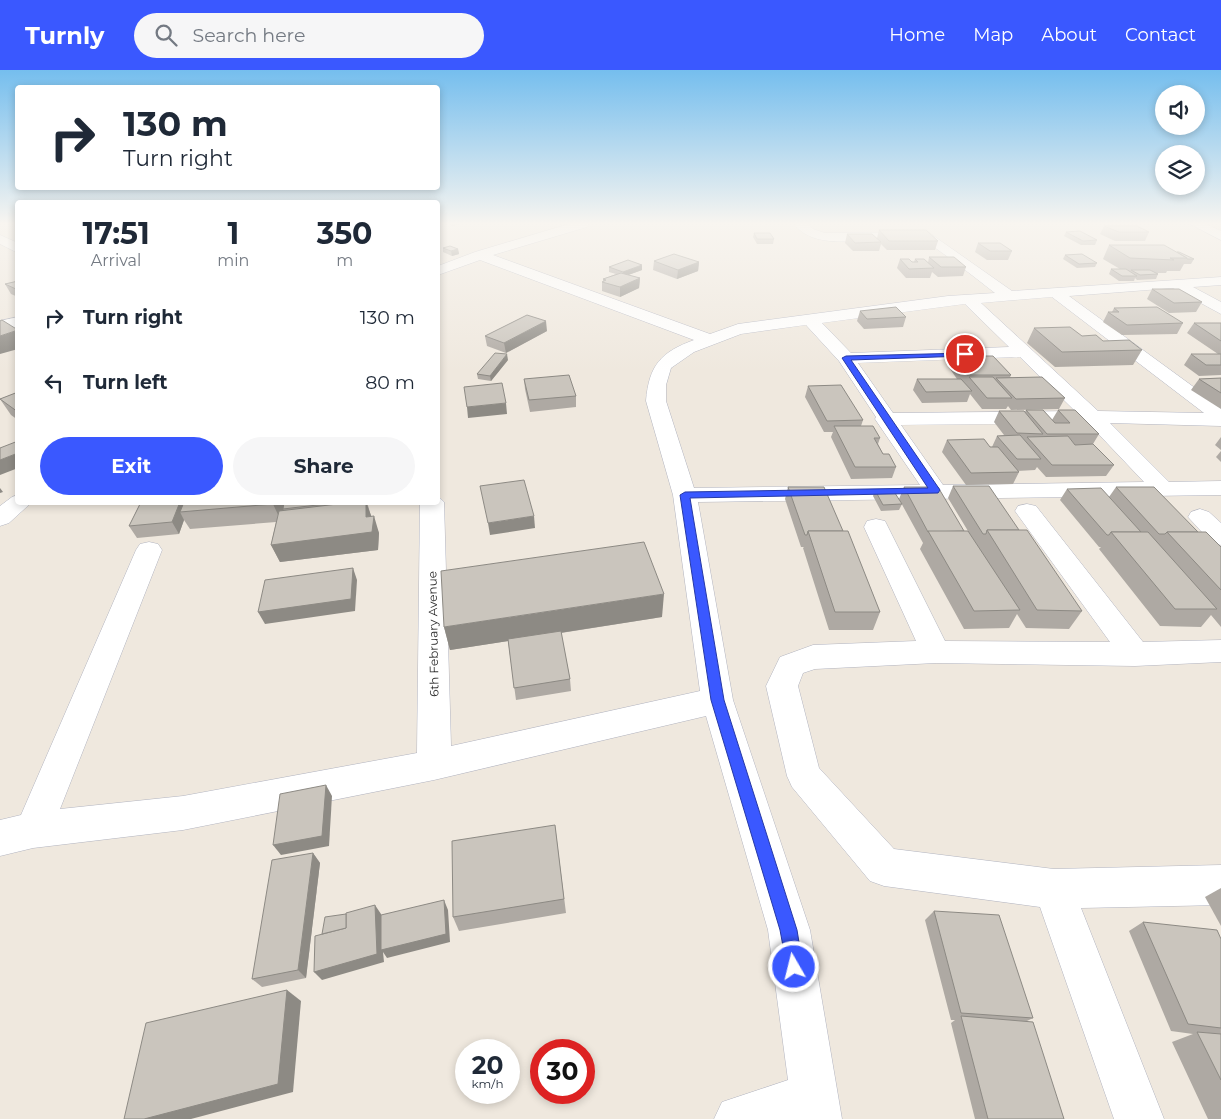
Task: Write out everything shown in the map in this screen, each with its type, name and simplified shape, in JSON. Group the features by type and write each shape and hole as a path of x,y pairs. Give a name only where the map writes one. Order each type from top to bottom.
{"street":[{"path":"529,273 708,339"},
{"path":"977,273 1009,296"},
{"path":"739,1119 815,1108 789,930 717,700 685,495 656,401 657,385 664,366 688,348 738,329 968,299 1221,281"},
{"path":"1176,283 1221,309"},
{"path":"1056,292 1221,418"},
{"path":"968,299 1093,417 1162,488"},
{"path":"810,319 846,358 885,419 935,490"},
{"path":"0,326 15,323"},
{"path":"846,358 1024,352"},
{"path":"885,419 1221,418"},
{"path":"685,495 935,490 1221,488"},
{"path":"0,518 16,505"},
{"name":"6th February Avenue","path":"432,505 434,765"},
{"path":"1027,511 1136,654"},
{"path":"1200,517 1221,538"},
{"path":"876,527 936,652"},
{"path":"33,830 149,550"},
{"path":"1221,651 1136,654 936,652 813,657 791,665 782,686 804,776 884,867 1054,889 1221,885"},
{"path":"0,838 33,830 183,813 434,765 717,700"},
{"path":"1054,889 1139,1119"}],"building":[{"path":"621,273 640,278 620,287 602,282 606,280 603,279"},
{"path":"1117,273 1132,273 1137,276 1122,276"},
{"path":"1136,273 1158,274 1140,275"},
{"path":"15,282 15,289 5,284"},
{"path":"1152,289 1179,289 1202,302 1174,303"},
{"path":"896,307 906,317 867,319 860,311"},
{"path":"1157,307 1183,323 1127,325 1108,312 1119,312 1114,308"},
{"path":"527,315 546,321 504,343 485,336"},
{"path":"2,320 15,328 15,331 0,336 0,321"},
{"path":"1194,323 1221,323 1221,341"},
{"path":"1070,327 1082,336 1096,335 1103,341 1129,340 1142,350 1062,352 1034,328"},
{"path":"495,353 507,354 490,376 477,374"},
{"path":"1191,354 1221,354 1221,365 1206,365"},
{"path":"952,356 993,356 1011,375 967,375"},
{"path":"569,375 576,396 529,400 524,379"},
{"path":"969,377 993,377 1012,398 987,398"},
{"path":"1042,377 1065,398 1016,399 996,378"},
{"path":"1221,378 1221,393 1199,379"},
{"path":"917,379 961,379 972,391 926,392"},
{"path":"502,383 506,403 467,407 464,387"},
{"path":"841,385 863,420 827,421 808,386"},
{"path":"15,393 15,410 0,399"},
{"path":"1026,410 1043,410 1055,423 1070,423 1058,410 1075,410 1099,434 1047,434"},
{"path":"999,411 1024,411 1043,434 1017,433"},
{"path":"834,426 873,426 880,438 874,438 883,454 889,454 896,467 855,467"},
{"path":"1020,435 1041,459 1017,459 997,436"},
{"path":"1068,436 1075,445 1093,444 1114,465 1052,465 1027,437"},
{"path":"984,439 990,447 998,447 1019,472 971,473 947,440"},
{"path":"15,442 15,454 0,460 0,448"},
{"path":"524,480 534,516 488,523 480,486"},
{"path":"953,486 989,486 1019,530 987,530 986,534 983,534"},
{"path":"788,487 824,487 843,531 808,531 807,535 805,535"},
{"path":"904,487 938,487 964,531 928,532"},
{"path":"1116,487 1154,487 1198,532 1167,532 1159,534"},
{"path":"1101,488 1141,532 1111,532 1107,535 1067,489"},
{"path":"875,490 893,490 902,504 883,505"},
{"path":"140,505 179,505 172,522 129,526"},
{"path":"183,505 261,505 180,512"},
{"path":"284,505 317,505 283,509"},
{"path":"329,505 366,505 366,517 374,516 372,532 271,545 279,511"},
{"path":"987,530 1027,530 1082,611 1037,610"},
{"path":"808,531 848,531 880,612 835,612"},
{"path":"928,531 968,531 1020,610 974,611"},
{"path":"1111,532 1148,532 1217,609 1175,609"},
{"path":"1167,532 1206,532 1221,547 1221,590"},
{"path":"644,542 664,594 444,627 441,571"},
{"path":"353,568 351,599 258,612 265,580"},
{"path":"561,631 570,679 514,688 508,639"},
{"path":"326,785 322,836 273,845 280,794"},
{"path":"555,825 564,899 453,917 452,841"},
{"path":"313,853 298,970 252,979 272,860"},
{"path":"444,900 446,934 381,950 381,915"},
{"path":"375,905 377,954 314,972 315,936 346,928 346,913"},
{"path":"934,911 999,915 1033,1018 961,1013"},
{"path":"346,914 346,928 322,934 325,917"},
{"path":"1143,922 1217,930 1221,939 1221,1028 1188,1024"},
{"path":"287,990 278,1084 144,1119 124,1119 146,1023"},
{"path":"961,1016 1033,1022 1064,1119 988,1119"},
{"path":"1197,1032 1221,1034 1221,1080"}],"route":[{"path":"794,967 789,930 717,700 685,495 935,490 885,419 846,358 965,354"}]}
